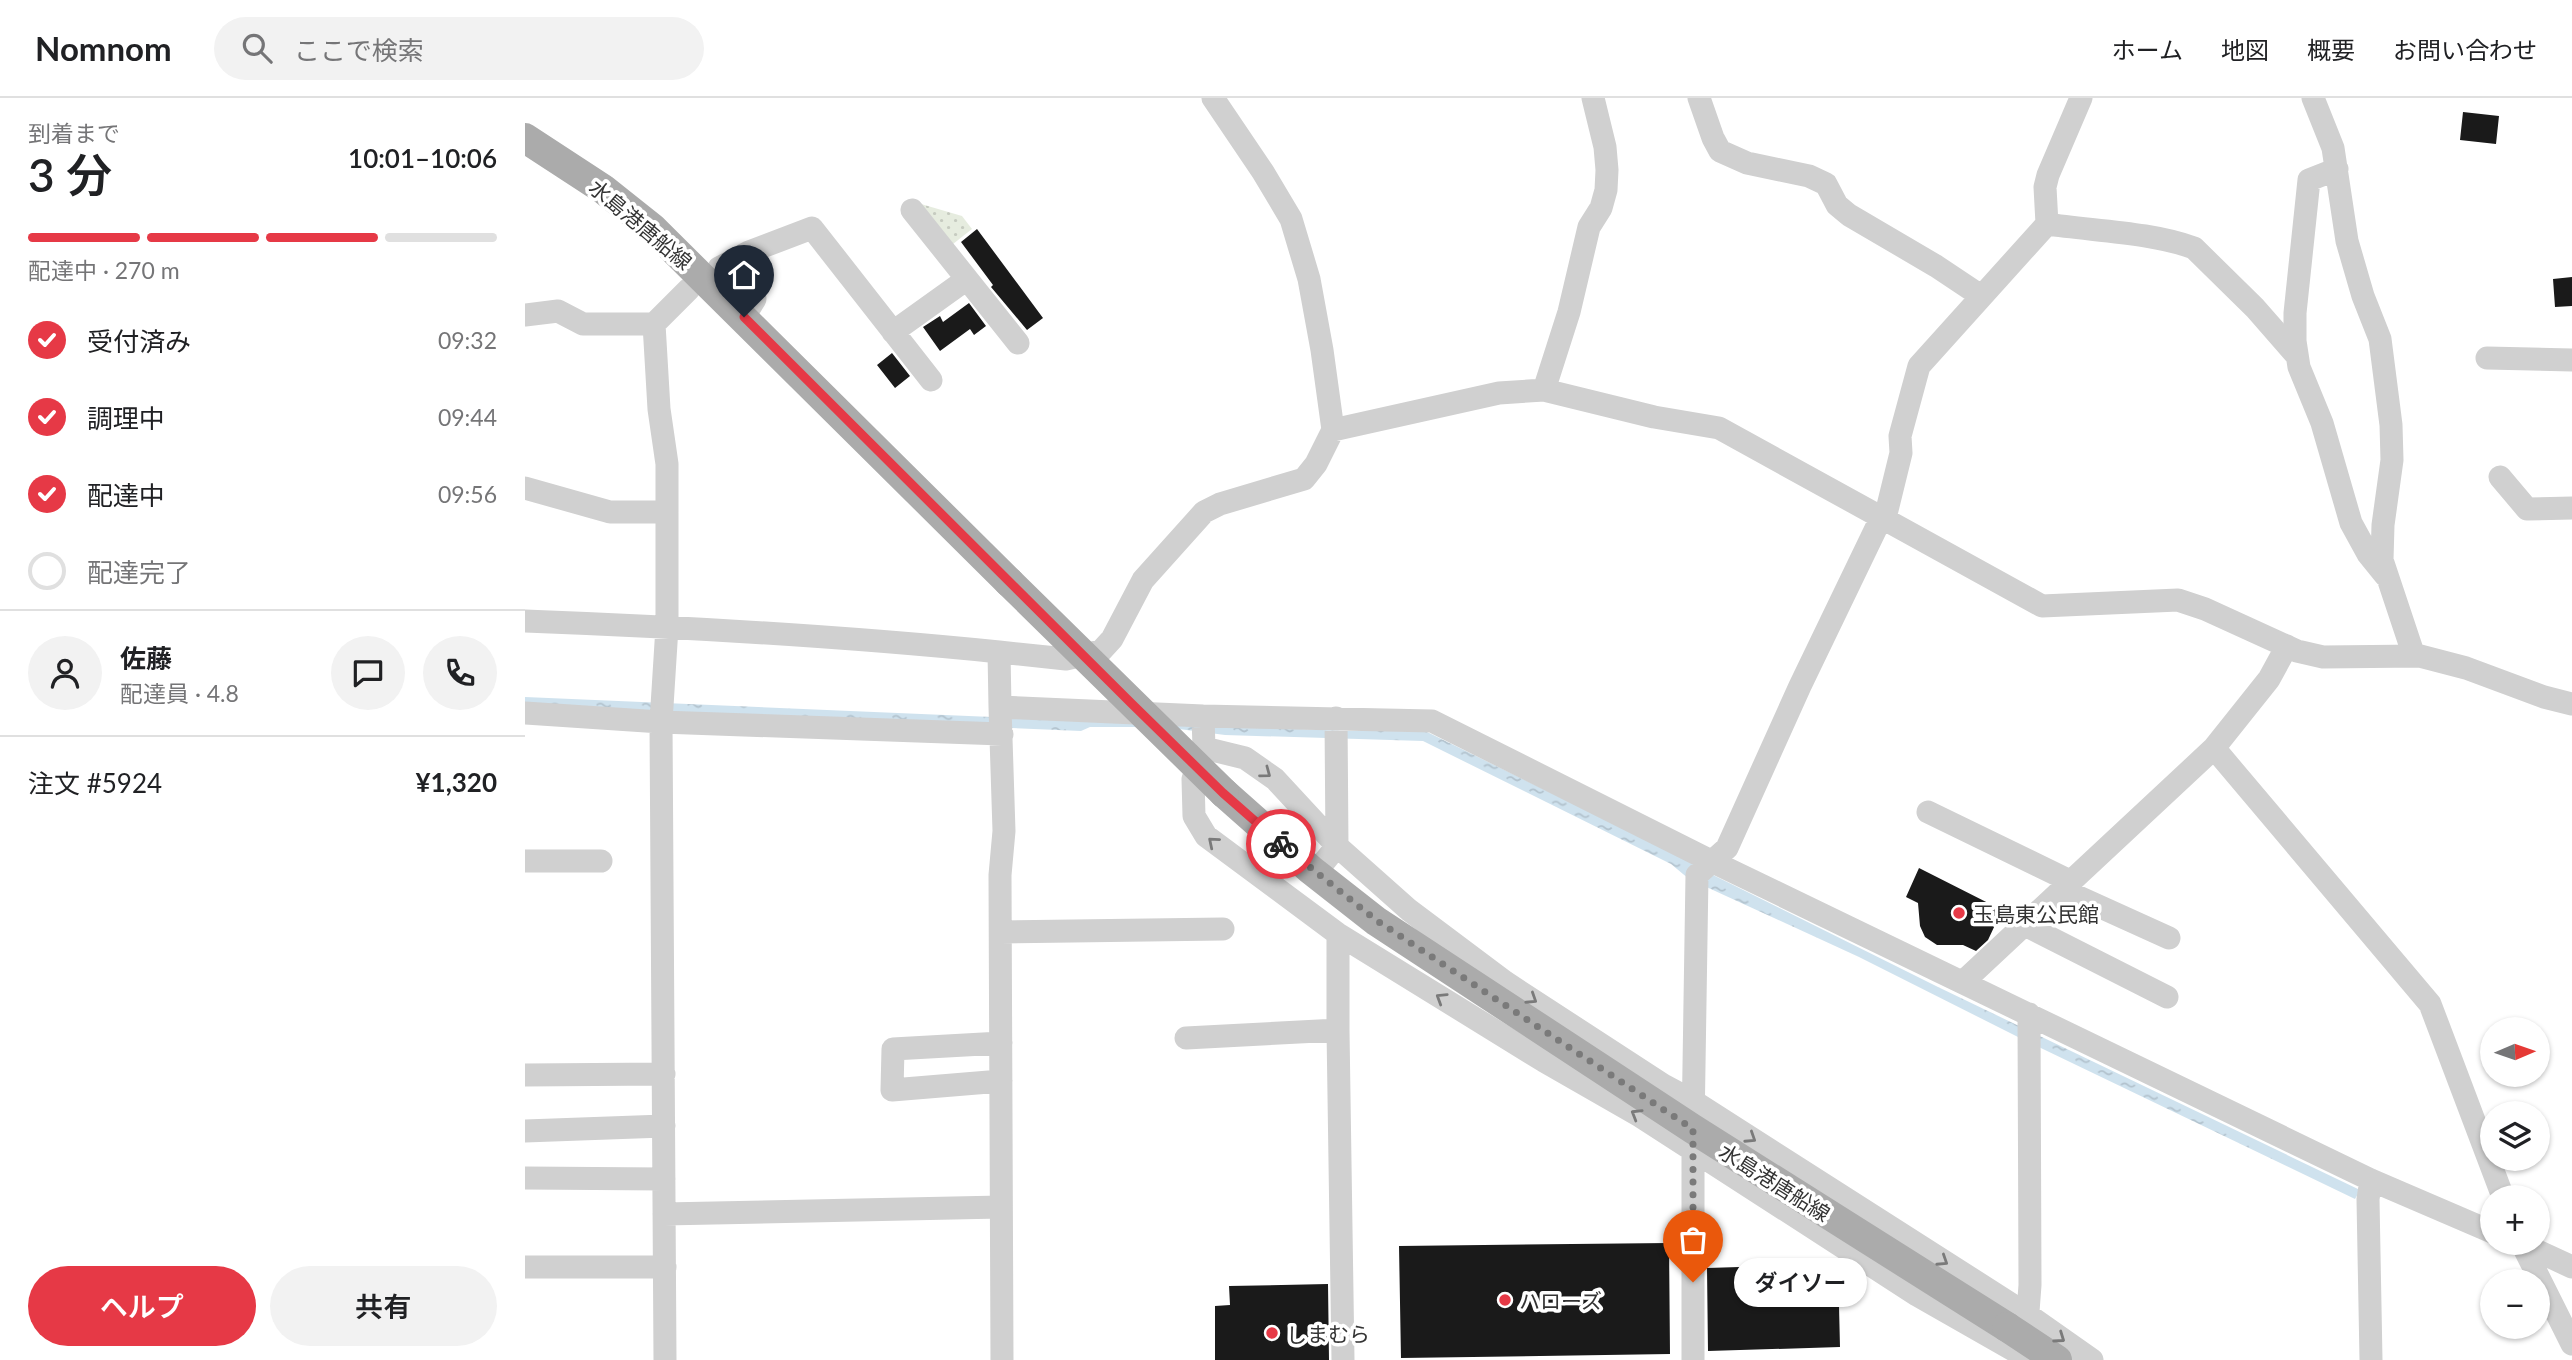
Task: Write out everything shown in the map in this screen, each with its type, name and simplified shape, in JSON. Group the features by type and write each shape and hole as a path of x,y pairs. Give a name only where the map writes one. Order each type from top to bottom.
{"main road":[{"name":"水島港唐船線","path":"525,138 603,189 652,228 1223,793 1311,870 1376,920 1693,1128 2017,1321 2057,1360"}],"street":[{"path":"525,621 667,626 859,638 1066,659 1101,651 1112,639 1143,580 1204,512 1220,504 1304,479 1316,464 1333,430 1309,279 1291,219 1213,98"},
{"path":"1544,390 1569,312 1589,227 1601,208 1606,190 1605,147 1593,98"},
{"path":"1699,98 1720,151 1747,163 1809,176 1826,184 1837,205 1849,215 1936,265 1981,296"},
{"path":"1693,1360 1697,875 1727,848 1800,686 1887,510 1901,453 1900,436 1919,366 2047,224 2045,187 2048,175 2081,98"},
{"path":"2313,98 2333,148 2347,241 2363,296 2380,339 2391,425 2392,460 2383,525 2382,560 2414,656"},
{"path":"2337,170 2309,180 2296,302 2295,341 2299,367 2326,435 2351,523 2368,554 2392,586"},
{"path":"912,210 1018,343"},
{"path":"2047,224 2134,235 2194,248 2255,308 2297,356"},
{"path":"719,268 749,251 812,229 931,380"},
{"path":"744,317 755,299 749,251"},
{"path":"893,332 967,279"},
{"path":"665,1360 661,722 667,626 667,464 659,409 655,324 688,289"},
{"path":"525,315 558,311 583,324 655,324"},
{"path":"2487,358 2572,360"},
{"path":"1333,430 1499,393 1544,390 1654,417 1719,428 2042,606 2178,600 2205,609 2297,651 2323,657 2414,656 2466,668 2572,704"},
{"path":"2500,477 2527,509 2572,508"},
{"path":"525,488 610,512 667,512"},
{"path":"1963,982 2214,748 2269,679 2287,646"},
{"path":"999,652 1004,831 1000,875 1002,1360"},
{"path":"1000,707 1203,716 1432,721 1710,861 2371,1180 2480,1226"},
{"path":"525,713 661,722 1002,734"},
{"path":"1203,716 1204,748 1193,779 1194,816 1206,836 1299,895 1338,934 1544,1061 1640,1116 1693,1128"},
{"path":"1331,854 1336,718"},
{"path":"1204,748 1245,758 1275,779 1331,854 1504,982 1663,1085 1693,1128 1917,1296 2028,1359"},
{"path":"2214,748 2430,1004 2498,1185"},
{"path":"1928,812 2169,938"},
{"path":"525,861 601,861"},
{"path":"2025,925 2167,997"},
{"path":"1001,932 1223,929"},
{"path":"1338,934 1343,1360"},
{"path":"2028,1359 2017,1321 2030,1285 2029,1014"},
{"path":"1187,1038 1338,1030"},
{"path":"1001,1043 893,1049 892,1090 1001,1081"},
{"path":"525,1075 664,1074"},
{"path":"525,1130 664,1126"},
{"path":"525,1178 664,1179"},
{"path":"2371,1180 2368,1199 2371,1360"},
{"path":"664,1214 1001,1207"},
{"path":"2526,1255 2572,1344"},
{"path":"2546,1255 2572,1267"},
{"path":"525,1267 665,1267"},
{"path":"2017,1321 2092,1360"}],"shaded area":[{"path":"921,204 962,216 972,229 953,244"}],"water":[{"path":"525,697 992,717 1009,721 1015,717 1345,731 1423,730 1938,987 2360,1190 2355,1199 2020,1038 1859,957 1689,879 1671,864 1423,741 1225,735 1134,727 1090,727 1081,731 525,707"}],"building":[{"path":"2463,112 2499,116 2496,144 2460,140"},
{"path":"977,229 1043,318 1027,330 991,287 993,285 961,242"},
{"path":"2572,277 2572,306 2555,307 2553,279"},
{"path":"969,303 986,326 974,335 970,329 940,351 923,327 940,316 943,322"},
{"path":"892,353 910,376 895,388 877,365"},
{"name":"玉島東公民館","path":"1919,868 2002,910 1988,940 1976,951 1963,945 1937,945 1925,937 1920,926 1918,903 1906,897"},
{"name":"ハローズ","path":"1669,1243 1670,1354 1401,1358 1399,1246"},
{"path":"1838,1264 1840,1347 1708,1351 1707,1268"},
{"name":"しまむら","path":"1328,1284 1329,1360 1215,1360 1215,1306 1230,1305 1229,1286"}],"way so far":[{"path":"1281,844 1376,920 1693,1129 1693,1282"}],"place":[{"name":"玉島東公民館","path":"1959,913"},
{"name":"ダイソー","path":"1693,1282"},
{"name":"ハローズ","path":"1505,1300"},
{"name":"しまむら","path":"1272,1333"}],"route":[{"path":"744,317 1131,703 1223,793 1281,844"}]}
